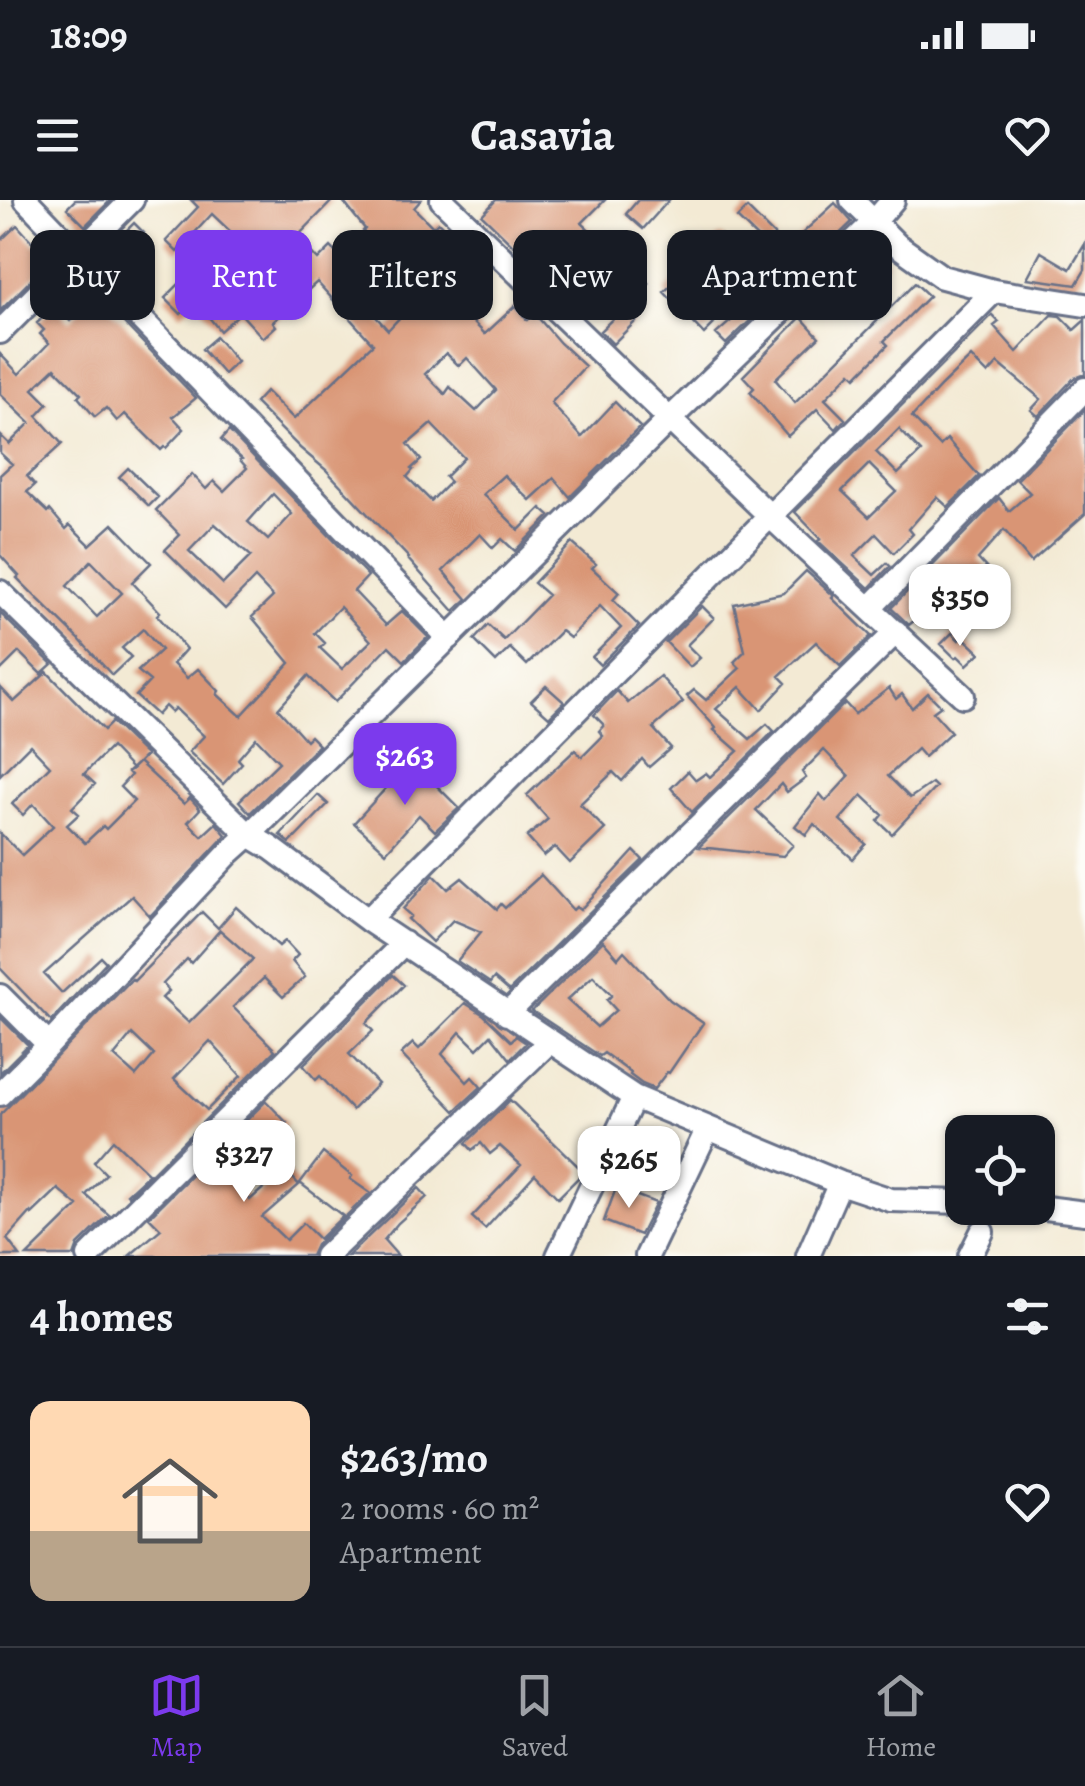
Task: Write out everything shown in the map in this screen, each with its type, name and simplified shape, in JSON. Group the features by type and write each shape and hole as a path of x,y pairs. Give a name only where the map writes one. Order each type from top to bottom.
{"street":[{"path":"26,200 56,230"},
{"path":"102,230 132,200"},
{"path":"442,200 963,696"},
{"path":"852,200 897,245 942,278 994,291 1085,304"},
{"path":"0,1094 230,852 893,200"},
{"path":"368,920 994,291"},
{"path":"0,332 30,302"},
{"path":"144,320 450,638"},
{"path":"870,608 1085,389"},
{"path":"0,592 249,835 368,920 634,1097 840,1184 891,1200 945,1202"},
{"path":"507,1014 896,632"},
{"path":"88,1256 404,943"},
{"path":"0,996 49,1045"},
{"path":"326,1256 549,1042"},
{"path":"558,1256 634,1097"},
{"path":"647,1256 708,1128"},
{"path":"808,1256 840,1184"},
{"path":"1055,1209 1085,1213"},
{"path":"970,1256 982,1232"}],"building":[{"path":"75,200 111,200 85,226 67,208"},
{"path":"191,200 333,200 304,230 229,230 212,214 197,230 176,230 198,207"},
{"path":"342,200 421,200 414,208 433,227 438,222 446,230 364,230"},
{"path":"496,200 605,200 582,223 589,230 513,230 513,245 482,215"},
{"path":"638,200 669,200 643,229 626,214"},
{"path":"835,203 852,222 844,230 806,230"},
{"path":"747,208 769,230 749,230 737,218"},
{"path":"17,225 30,239 30,281 0,311 0,241"},
{"path":"175,231 175,250 166,241"},
{"path":"1085,244 1085,270 1076,285 1027,278 1041,252 1070,269"},
{"path":"331,247 332,299 317,282 312,287 312,253 318,260"},
{"path":"915,283 929,296 884,341 888,345 856,377 851,372 825,399 845,419 836,429 817,409 788,436 750,392 754,388 743,376 798,320 804,320 819,337 775,379 795,403 878,320 892,320 892,306"},
{"path":"175,288 175,308 165,298"},
{"path":"513,308 513,320 540,320 585,366 551,403 582,437 615,402 640,427 570,497 554,478 530,500 504,475 483,494 519,530 541,508 550,516 515,551 502,539 493,548 480,534 443,571 467,599 454,611 326,470 255,403 266,391 294,419 373,344 351,320 379,320 388,330 397,320 471,320 485,334","holes":["446,353 459,366 467,358 496,390 476,411 450,387 445,394 425,374","431,424 464,458 445,477 450,482 431,501 407,477 421,460 408,444"]},
{"path":"992,315 999,322 994,326 1017,352 1052,315 1060,316 1074,330 1085,320 1085,374 1074,378 1038,416 1031,410 1041,399 998,363 988,374 971,357 912,417 940,446 947,439 979,476 948,507 937,497 909,529 913,534 894,553 876,534 854,556 874,575 887,563 890,566 869,588 818,541 821,539 795,512","holes":["899,429 921,452 898,474 876,452","869,464 896,491 869,517 842,491"]},
{"path":"121,320 196,398 173,417 184,429 161,450 125,414 117,421 106,408 95,417 78,397 81,394 55,368 33,389 48,404 37,416 62,444 27,476 35,485 27,492 66,529 70,525 90,545 113,524 151,563 132,582 186,649 173,664 187,678 198,669 241,716 290,663 252,617 273,597 255,578 225,609 165,550 180,535 156,510 192,474 206,489 214,481 224,491 247,468 221,440 229,431 368,576 354,591 386,625 402,611 428,637 404,661 389,646 335,702 308,676 278,709 306,740 310,736 319,745 250,813 239,801 279,762 256,738 238,759 242,763 223,784 189,752 204,736 175,708 171,712 165,706 157,715 136,696 150,681 138,671 161,650 143,629 122,648 131,657 112,675 17,578 0,555 0,475 12,464 0,453 0,435 9,444 30,423 0,394 0,354 19,374 49,343 40,334 44,330 37,323","holes":["273,494 292,514 268,540 248,522","215,524 251,556 223,584 189,551","91,561 122,593 97,617 67,586","340,607 371,641 342,669 320,648 325,643 315,633"]},
{"path":"211,320 232,320 220,331"},
{"path":"246,320 275,320 276,326 263,338"},
{"path":"611,320 637,320 613,344 600,331"},
{"path":"691,320 710,320 714,324 704,334"},
{"path":"732,320 751,320 726,344 716,334"},
{"path":"216,337 237,362 224,374 202,349"},
{"path":"1085,410 1085,514 1031,562 1004,530 978,559 1005,588 979,609 967,595 942,618 930,607 909,625 891,608 999,498 1009,511 1030,493 1017,480"},
{"path":"128,468 158,497 149,506 119,477"},
{"path":"572,543 596,564 592,568 619,593 613,600 639,626 600,665 592,657 621,628 600,606 570,638 561,631 527,665 510,648 496,662 474,640 488,625 504,640 548,595 534,583"},
{"path":"806,571 871,636 840,666 816,642 779,676 786,683 761,710 740,687 716,709 750,739 767,724 774,731 692,812 671,788 688,771 696,780 706,773 710,777 738,751 714,730 687,696 694,690 706,700 740,668 734,662 745,651 734,604 784,593"},
{"path":"702,606 714,618 687,645 700,658 690,667 666,642"},
{"path":"0,613 52,664 41,674 19,652 0,671"},
{"path":"952,633 959,640 963,637 980,653 967,665 941,644"},
{"path":"47,672 104,730 112,722 146,755 139,762 184,804 190,798 200,809 188,822 202,836 216,823 226,835 150,916 132,896 44,974 62,993 101,957 106,962 51,1021 0,968 0,833 22,855 53,826 33,804 23,815 12,804 50,766 30,745 0,775 0,687 14,702","holes":["111,747 132,769 120,787 134,801 106,829 103,826 85,843 67,825 79,814 72,808 95,784 84,774"]},
{"path":"660,676 683,702 653,728 671,748 649,767 642,759 622,781 613,772 580,804 605,829 570,863 555,847 544,856 527,837 548,819 527,795 575,750 582,757 603,736 599,731 604,725 594,715 617,691 628,703"},
{"path":"546,686 564,702 549,717 531,701"},
{"path":"889,688 896,699 902,694 912,708 928,693 941,706 933,712 951,732 924,757 917,749 888,776 910,798 932,783 936,787 892,834 878,821 883,815 862,795 840,820 866,844 853,859 814,824 806,835 795,826 820,794 826,801 849,776 824,750 802,772 806,778 787,792 781,784 756,810 793,845 783,856 699,847 845,703 855,714"},
{"path":"417,766 459,808 435,831 419,815 386,852 354,823 400,773 405,779"},
{"path":"318,795 328,804 290,843 280,835"},
{"path":"634,851 643,860 509,991 494,978 490,983 457,961 481,932 453,920 432,942 403,909 434,875 448,889 462,878 497,909 501,904 505,908 541,875 573,910 580,910"},
{"path":"236,907 279,946 285,941 298,955 292,961 305,977 283,997 264,978 233,1007 275,1050 129,1196 149,1174 113,1140 94,1162 106,1174 86,1195 109,1215 78,1245 74,1256 27,1256 78,1206 58,1189 7,1239 20,1256 0,1256 0,1115 202,912 218,928","holes":["220,930 253,959 189,1023 162,998 169,991 163,984 187,959 191,963","132,1034 154,1055 136,1076 114,1056","210,1041 241,1076 207,1110 174,1079"]},
{"path":"603,941 618,958 624,951 670,1000 703,1023 654,1089 604,1053 600,1056 532,1011","holes":["593,976 612,995 607,1000 616,1010 597,1027 567,1000"]},
{"path":"393,975 404,985 366,1023 373,1031 349,1054 378,1084 352,1110 320,1076 316,1080 303,1065"},
{"path":"465,1003 511,1041 516,1036 526,1043 510,1059 491,1035 477,1049 460,1032 442,1054 467,1082 472,1077 481,1087 455,1111 401,1054 413,1043 419,1049"},
{"path":"0,1017 28,1045 0,1073"},
{"path":"510,1100 582,1170 558,1198 535,1174 485,1229 472,1217 521,1165 500,1146 490,1154 481,1143 472,1150 466,1143"},
{"path":"266,1101 287,1123 258,1151 245,1137 216,1165 250,1200 285,1169 299,1185 262,1217 286,1240 303,1223 319,1239 343,1216 300,1183 323,1153 370,1193 316,1245 311,1256 129,1256 161,1229 149,1217"},
{"path":"419,1188 427,1197 384,1240 398,1256 348,1256"},
{"path":"616,1188 656,1203 640,1235 604,1221"}]}
